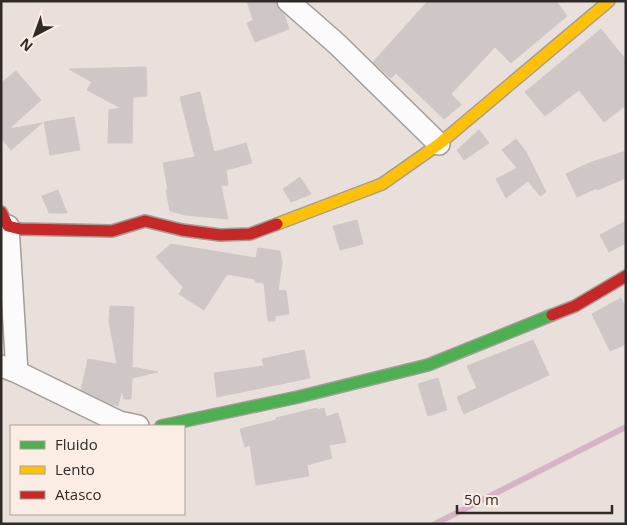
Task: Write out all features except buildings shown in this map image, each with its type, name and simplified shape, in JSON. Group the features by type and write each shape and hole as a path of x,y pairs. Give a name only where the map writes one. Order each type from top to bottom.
{"street":[{"path":"288,1 337,44 439,144"},
{"path":"4,219 20,229 112,231 145,221 182,230 220,236 250,234 382,184 439,144 609,1"},
{"path":"4,219 9,369 119,422 133,425"},
{"path":"166,425 298,398 428,365 575,306 626,276"}],"waterway":[{"path":"435,524 626,427"}],"traffic: fast":[{"path":"166,425 298,397 428,365 552,315"}],"traffic: slow":[{"path":"277,224 382,184 439,144 609,1"}],"traffic: jam":[{"path":"1,212 8,226 20,229 112,231 145,221 182,230 220,235 250,234 277,224"},
{"path":"552,315 575,306 626,276"}]}
